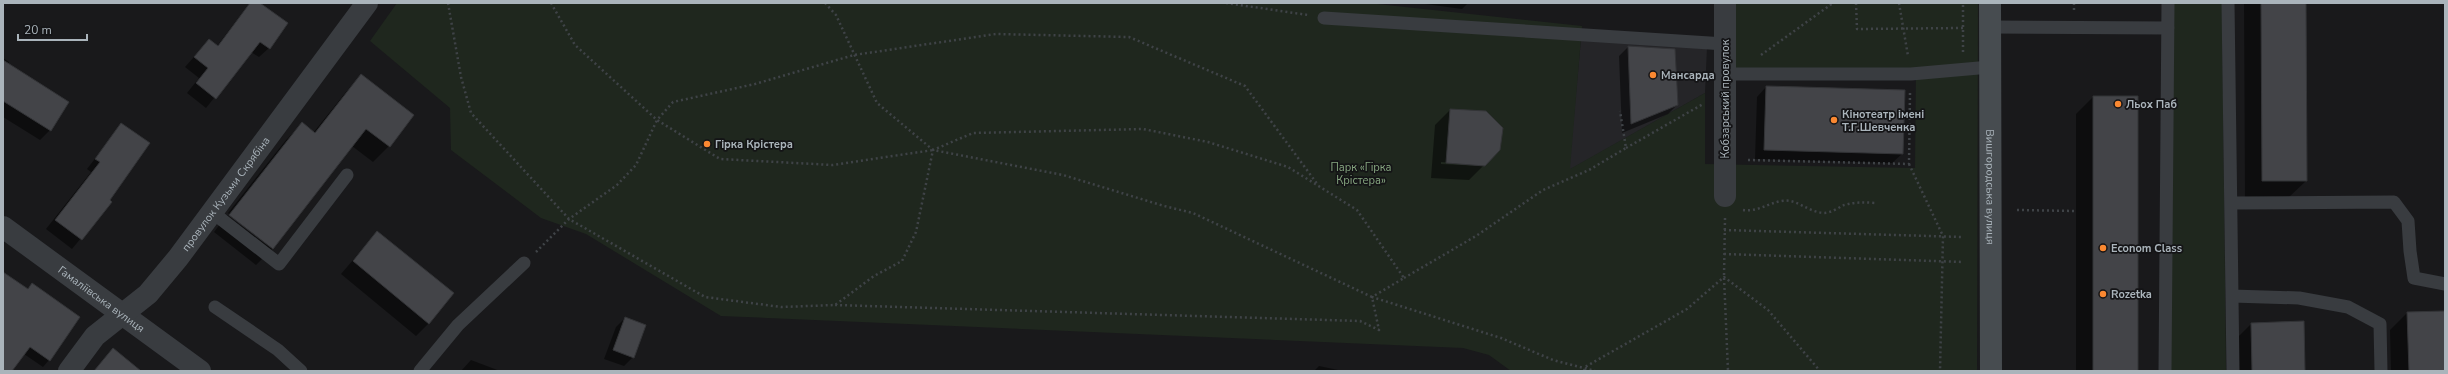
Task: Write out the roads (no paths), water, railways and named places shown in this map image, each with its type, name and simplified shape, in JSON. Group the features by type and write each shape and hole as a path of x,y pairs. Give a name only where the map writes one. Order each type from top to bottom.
{"main road":[{"name":"Вишгородська вулиця","path":"1990,3 1991,371"}],"street":[{"name":"провулок Кузьми Скрябіна","path":"69,371 95,336 120,314 148,294 212,212 367,3"},
{"name":"Кобзарський провулок","path":"1725,3 1725,44 1728,80 1725,198"},
{"name":"Гамаліївська вулиця","path":"3,227 200,371"}],"lane":[{"path":"2165,371 2168,3"},
{"path":"2228,3 2233,371"},
{"path":"1324,18 1725,44"},
{"path":"1990,27 2168,28"},
{"path":"1728,80 1911,74 1990,67"},
{"path":"212,212 279,264 347,175"},
{"path":"2231,203 2394,202 2408,220 2410,251 2414,278 2445,284"},
{"path":"420,371 458,325 524,263"},
{"path":"2232,296 2299,298 2348,307 2380,324 2381,371"},
{"path":"215,308 278,350 301,371"}],"place":[{"name":"Мансарда","path":"1653,75"},
{"name":"Льох Паб","path":"2118,104"},
{"name":"Кінотеатр імені Т.Г.Шевченка","path":"1834,120"},
{"name":"Гірка Крістера","path":"707,144"},
{"name":"Econom Class","path":"2103,248"},
{"name":"Rozetka","path":"2103,294"}],"park label":[{"name":"Парк «Гірка Крістера»","path":"1361,173"}]}
